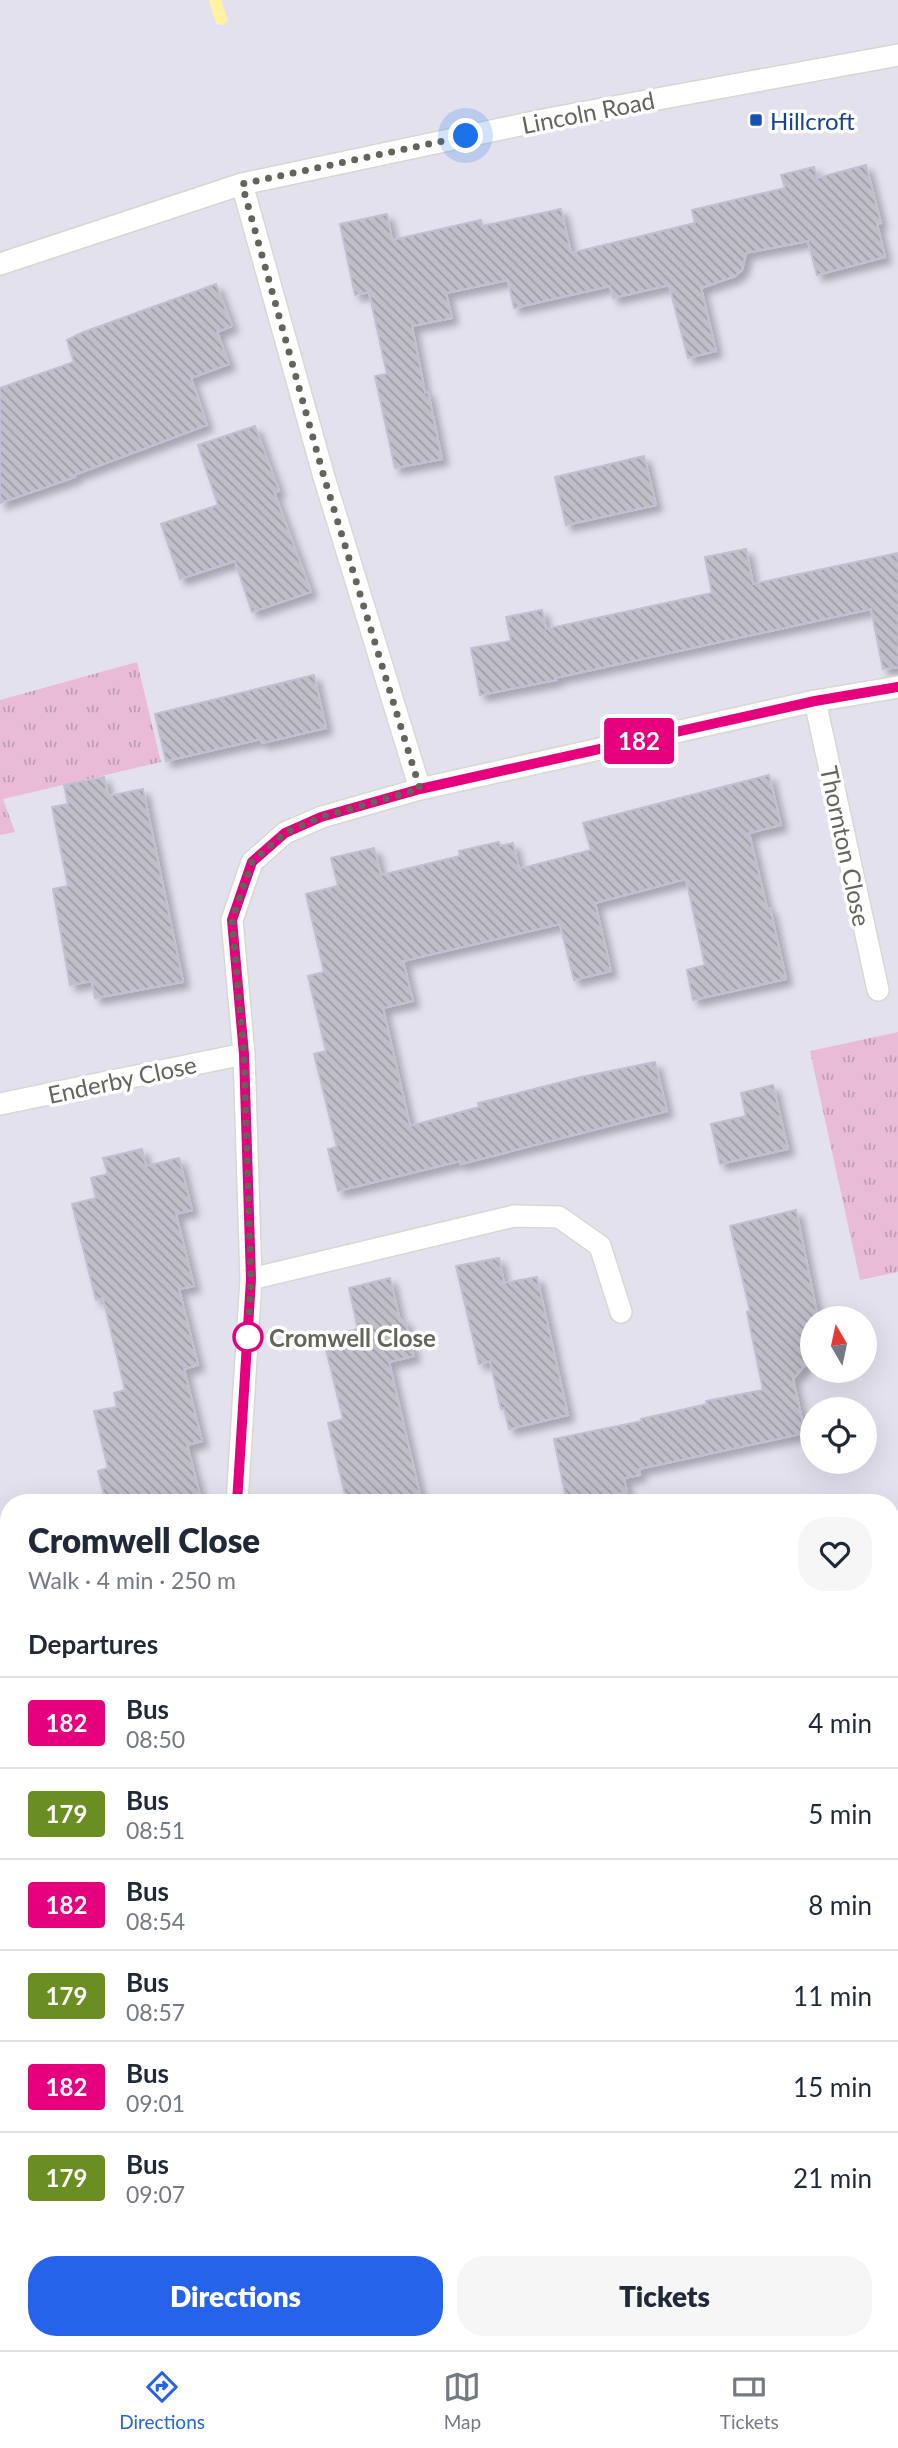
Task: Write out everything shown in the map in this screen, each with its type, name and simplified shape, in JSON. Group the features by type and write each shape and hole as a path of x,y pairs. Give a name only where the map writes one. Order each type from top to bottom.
{"street":[{"name":"Lincoln Road","path":"0,264 242,184 548,119 898,55"},
{"path":"242,184 324,477 420,789"},
{"path":"238,1494 251,1279 244,1054 232,920 252,862 285,833 309,822 420,789 815,701 898,687"},
{"name":"Thornton Close","path":"815,701 878,990"},
{"name":"Enderby Close","path":"0,1104 244,1054"},
{"path":"251,1279 514,1216 559,1217 600,1246 621,1311"}],"green space":[{"path":"137,662 161,762 3,799 15,832 0,835 0,700"},
{"path":"898,1032 898,1272 860,1280 810,1051"}],"building":[{"path":"866,165 881,223 877,224 885,257 817,275 808,241 746,253 742,270 735,276 701,288 716,351 688,358 669,285 613,298 610,286 514,308 508,280 446,293 452,318 412,326 442,459 395,468 375,376 387,374 369,292 355,295 340,224 387,214 392,240 481,220 482,226 561,209 571,253 695,223 692,210 785,188 781,175 814,167 817,178"},
{"path":"216,284 232,326 217,332 229,364 191,378 207,425 74,475 75,477 0,503 0,388 74,362 67,340 81,333"},
{"path":"255,426 279,491 274,492 311,592 252,612 235,561 180,579 161,524 218,505 198,445"},
{"path":"644,456 656,505 566,525 555,477"},
{"path":"746,549 753,584 898,553 898,667 883,669 871,609 480,695 471,648 511,641 506,617 542,610 546,629 712,593 705,557"},
{"path":"314,675 326,728 262,743 261,739 166,761 155,714"},
{"path":"769,775 781,825 749,833 786,979 693,1000 687,970 705,965 686,879 595,903 611,971 574,980 560,924 403,961 413,1001 383,1008 410,1126 479,1107 478,1103 655,1062 667,1111 461,1164 460,1161 338,1191 328,1149 337,1147 314,1054 326,1051 308,976 324,972 306,894 338,886 331,858 374,848 381,875 460,856 459,851 499,842 500,846 513,843 519,869 591,850 583,823"},
{"path":"104,777 108,796 143,789 183,982 95,998 92,981 70,985 53,889 68,886 52,807 68,804 64,785"},
{"path":"773,1085 788,1149 720,1164 711,1124 746,1116 741,1093"},
{"path":"142,1149 146,1166 179,1158 192,1210 176,1214 194,1286 179,1289 198,1365 184,1369 202,1441 187,1445 200,1494 104,1494 98,1471 108,1468 94,1411 117,1407 114,1393 125,1390 103,1298 96,1300 72,1204 96,1198 91,1178 108,1174 103,1158"},
{"path":"796,1210 816,1306 800,1306 800,1371 793,1379 800,1410 800,1434 639,1469 640,1475 624,1478 627,1492 565,1494 554,1439 642,1421 641,1419 707,1404 706,1401 763,1390 747,1312 750,1311 730,1226"},
{"path":"499,1258 504,1283 537,1277 568,1415 509,1429 504,1408 501,1409 490,1361 479,1364 456,1266"},
{"path":"390,1278 400,1321 405,1320 414,1356 389,1362 420,1494 345,1494 328,1423 343,1419 323,1337 358,1329 349,1288"}],"waterway":[{"path":"215,0 221,19"}],"bus line":[{"name":"182","path":"238,1494 251,1279 244,1054 232,920 252,862 285,833 321,817 420,789 815,701 898,687"}],"place":[{"name":"Hillcroft","path":"756,120"},
{"name":"Cromwell Close","path":"248,1337"}],"route":[{"path":"248,1337 251,1279 244,1054 232,920 252,862 285,833 321,817 420,789 324,477 242,184 466,136"}]}
